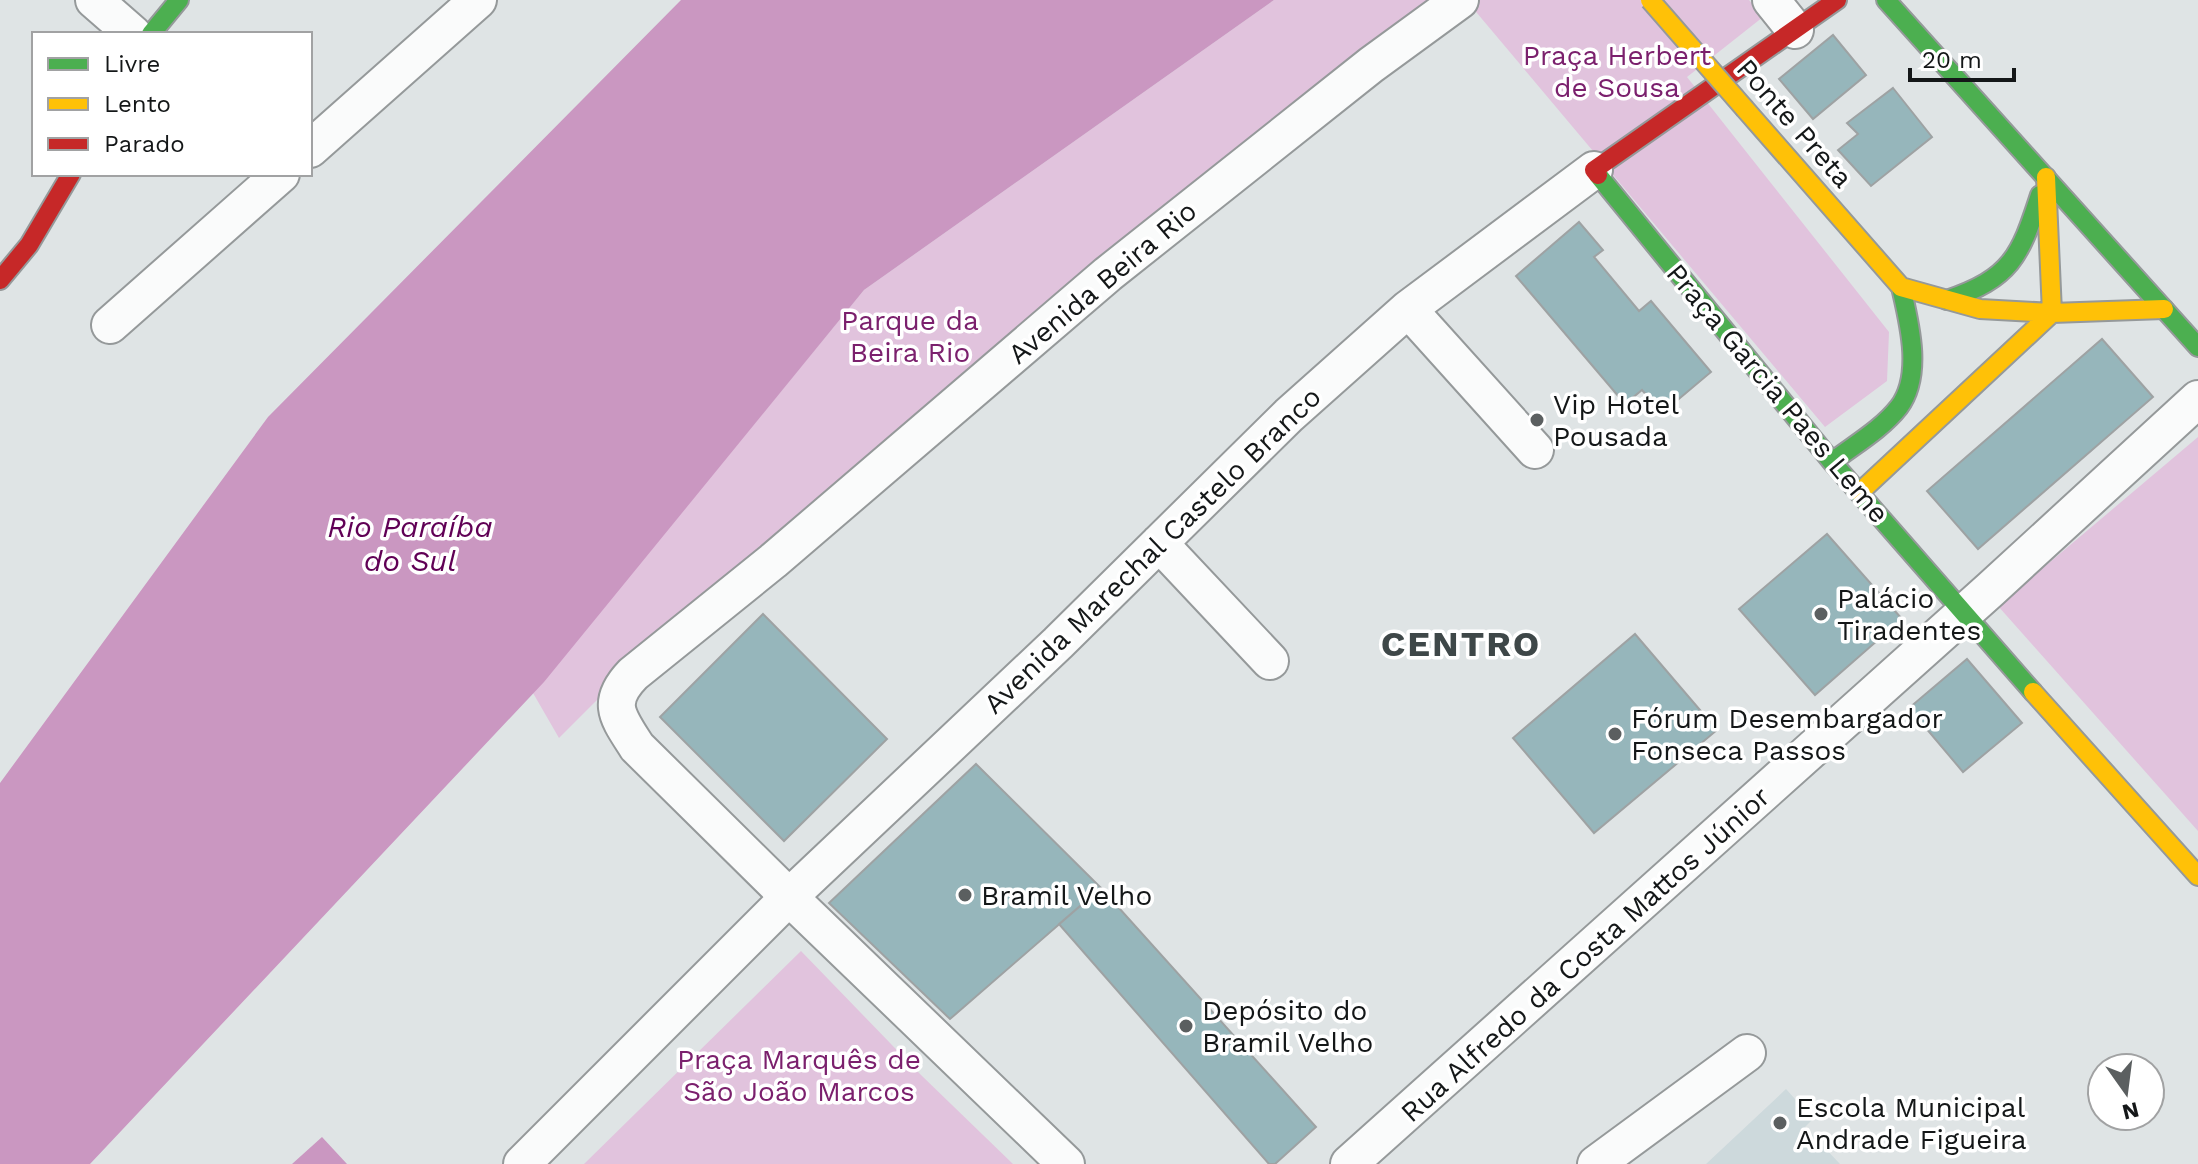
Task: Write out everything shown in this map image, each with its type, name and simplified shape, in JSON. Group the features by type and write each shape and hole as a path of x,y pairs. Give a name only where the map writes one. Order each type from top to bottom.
{"street":[{"path":"94,0 131,32"},
{"path":"153,32 179,0"},
{"path":"312,147 478,0"},
{"name":"Avenida Beira Rio","path":"789,897 637,747 619,717 616,703 618,692 633,674 773,561 1119,265 1358,75 1460,0"},
{"name":"Ponte Preta","path":"1650,0 1901,287"},
{"path":"1771,0 1795,30"},
{"name":"Avenida Marechal Castelo Branco","path":"522,1164 789,897 1058,643 1289,415 1408,309 1594,170 1837,0"},
{"path":"1886,0 2198,347"},
{"name":"Praça Garcia Paes Leme","path":"1594,170 1832,462 1963,615 2198,876"},
{"path":"0,280 29,245 70,176"},
{"path":"110,325 279,176"},
{"path":"1947,300 1984,287 2007,270 2022,249 2046,177"},
{"path":"1860,492 2052,313 2046,177"},
{"path":"1832,462 1901,405 1909,384 1910,328 1901,287 1980,309 2052,313 2164,309"},
{"path":"1408,309 1535,450"},
{"path":"1963,615 2198,399"},
{"path":"1159,543 1270,661"},
{"name":"Rua Alfredo da Costa Mattos Júnior","path":"1349,1164 1963,615"},
{"path":"789,897 1066,1164"},
{"path":"1596,1164 1747,1053"}],"shaded area":[{"name":"Escola Municipal Andrade Figueira","path":"1786,1089 1813,1119 1805,1127 1840,1164 1706,1164"}],"green space":[{"name":"Parque da Beira Rio","path":"1274,0 1441,0 1099,261 1013,331 610,687 559,738 533,693 864,290"},
{"name":"Praça Herbert de Sousa","path":"1466,0 1749,0 1763,17 1687,77 1889,332 1887,381 1825,427"},
{"path":"2198,437 2198,831 1998,606"},
{"name":"Praça Marquês de São João Marcos","path":"801,951 921,1075 1013,1164 584,1164"}],"water":[{"name":"Rio Paraíba do Sul","path":"681,0 1274,0 864,290 544,682 90,1164 0,1164 0,783 268,417"},
{"path":"322,1137 347,1164 292,1164"}],"building":[{"path":"1833,35 1866,75 1813,119 1779,79"},
{"path":"1893,88 1932,137 1871,186 1838,150 1858,134 1847,123"},
{"path":"1579,222 1603,250 1594,257 1639,311 1651,301 1711,372 1662,413 1642,390 1625,404 1516,276"},
{"path":"2102,339 2153,397 1978,549 1927,491"},
{"name":"Palácio Tiradentes","path":"1827,534 1902,619 1815,695 1739,609"},
{"path":"763,614 887,739 784,841 660,717"},
{"name":"Fórum Desembargador Fonseca Passos","path":"1635,634 1717,730 1594,833 1513,738"},
{"path":"1967,659 2022,723 1963,772 1909,708"},
{"name":"Bramil Velho","path":"976,764 1101,888 950,1019 829,903"},
{"name":"Depósito do Bramil Velho","path":"1101,888 1316,1127 1275,1164 1269,1164 1059,924"}],"traffic: fast":[{"path":"153,32 179,0"},
{"path":"1886,0 2198,347"},
{"path":"1598,175 1832,462 2033,692"},
{"path":"1947,300 1986,283 2010,262 2019,250 2040,195"},
{"path":"1832,462 1884,422 1899,407 1906,394 1911,380 1912,348 1901,287"}],"traffic: slow":[{"path":"1650,0 1745,109"},
{"path":"1745,109 1901,287 1980,309 2052,313 2164,309"},
{"path":"1860,492 2052,313 2046,177"},
{"path":"2033,692 2198,876"}],"traffic: jam":[{"path":"1598,175 1594,170 1837,0"},
{"path":"0,280 29,245 70,176"}],"place":[{"name":"Vip Hotel Pousada","path":"1537,420"},
{"name":"Palácio Tiradentes","path":"1821,614"},
{"name":"Fórum Desembargador Fonseca Passos","path":"1615,734"},
{"name":"Bramil Velho","path":"965,895"},
{"name":"Depósito do Bramil Velho","path":"1186,1026"},
{"name":"Escola Municipal Andrade Figueira","path":"1780,1123"}],"district":[{"name":"CENTRO","path":"1461,643"}]}
